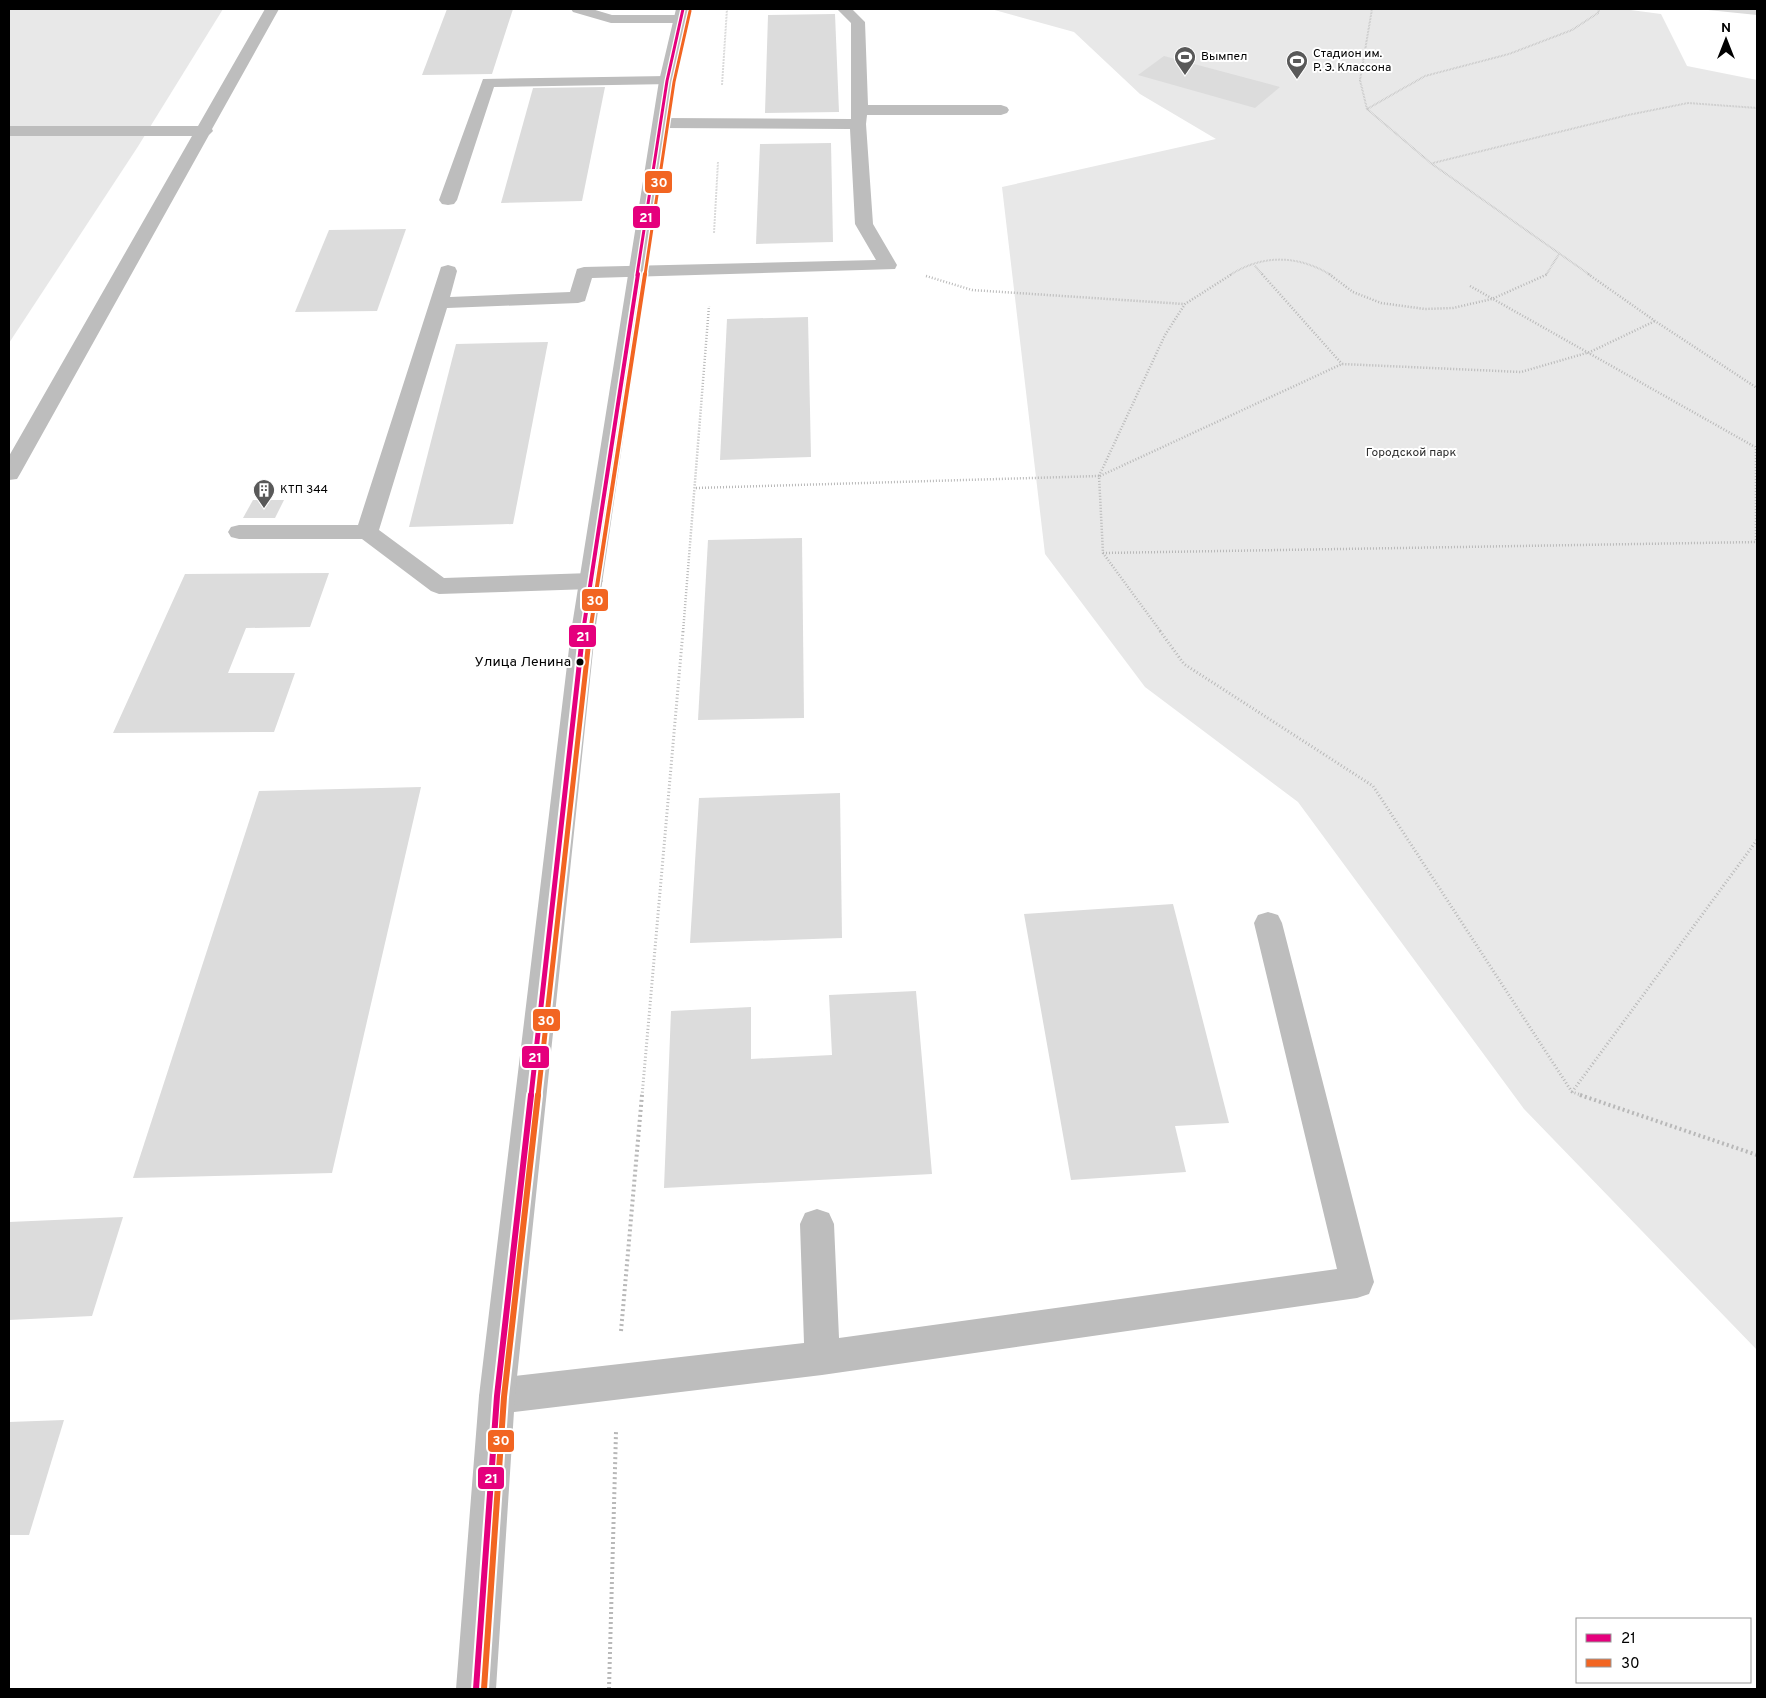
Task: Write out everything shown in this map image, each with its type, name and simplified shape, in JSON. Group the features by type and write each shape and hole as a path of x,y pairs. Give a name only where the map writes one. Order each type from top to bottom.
{"street":[{"path":"9,474 205,131 272,9"},
{"path":"476,1689 497,1396 583,632 636,271 667,81 682,14 611,20 578,9"},
{"path":"438,302 578,297 584,273 888,265 864,224 859,117 858,22 844,9"},
{"path":"448,200 488,82 667,81"},
{"path":"661,123 859,117 1001,110"},
{"path":"9,131 205,131"},
{"path":"367,532 448,271"},
{"path":"239,532 367,532 439,586 591,581"},
{"path":"497,1396 822,1358 1356,1282 1268,923"},
{"path":"817,1224 822,1358"}],"path":[{"path":"609,1689 617,1382 696,488 712,269 727,9"},
{"path":"1372,9 1360,80 1368,109 1432,164 1655,321 1757,388"},
{"path":"1368,109 1425,76 1509,54 1572,30 1598,12 1599,9"},
{"path":"1432,164 1628,114 1688,103 1757,108"},
{"path":"1559,254 1547,275 1492,299 1453,308 1425,309 1381,302 1353,292 1336,278 1316,266 1293,260 1265,260 1246,265 1185,304 1165,335 1099,476 1103,553 1184,664 1373,786 1572,1092 1757,1155"},
{"path":"888,265 972,290 1185,304"},
{"path":"1255,266 1342,364"},
{"path":"1103,553 1757,541 1756,446 1470,286"},
{"path":"696,488 1099,476 1342,364 1521,372 1590,352 1655,321"},
{"path":"1572,1092 1757,840"}],"green space":[{"path":"9,9 223,9 137,148 9,343"},
{"name":"Городской парк","path":"991,9 1623,9 1661,14 1687,66 1757,80 1757,1350 1524,1109 1298,802 1145,687 1045,554 1002,187 1216,139 1140,94 1074,32"}],"building":[{"path":"447,9 513,9 492,74 422,75"},
{"path":"1757,9 1757,15 1708,10"},
{"path":"835,14 839,112 765,113 768,15"},
{"path":"1164,56 1280,87 1255,108 1138,75"},
{"path":"605,87 582,201 501,203 533,88"},
{"path":"831,143 833,242 756,244 760,144"},
{"path":"406,229 377,311 295,312 329,230"},
{"path":"808,317 811,457 720,460 727,319"},
{"path":"548,342 513,524 409,527 456,344"},
{"name":"КТП 344","path":"253,500 284,500 275,518 243,518"},
{"path":"802,538 804,718 698,720 708,540"},
{"path":"329,573 310,627 246,628 228,673 295,673 274,732 113,733 185,574"},
{"path":"421,787 332,1173 133,1178 259,791"},
{"path":"840,793 842,938 690,943 699,798"},
{"path":"1173,904 1229,1123 1175,1126 1186,1172 1071,1180 1024,914"},
{"path":"916,991 932,1174 664,1188 671,1011 751,1007 751,1059 832,1055 829,995"},
{"path":"123,1217 92,1316 9,1320 9,1222"},
{"path":"64,1420 29,1535 9,1535 9,1422"}],"transit line":[{"name":"21","path":"476,1689 497,1396 583,632 667,81 683,9"},
{"name":"30","path":"484,1689 504,1397 590,633 674,82 690,11"}],"place":[{"name":"Вымпел","path":"1185,76"},
{"name":"Стадион им. Р. Э. Классона","path":"1297,80"},
{"name":"КТП 344","path":"264,509"},
{"name":"Улица Ленина","path":"580,662"}]}
